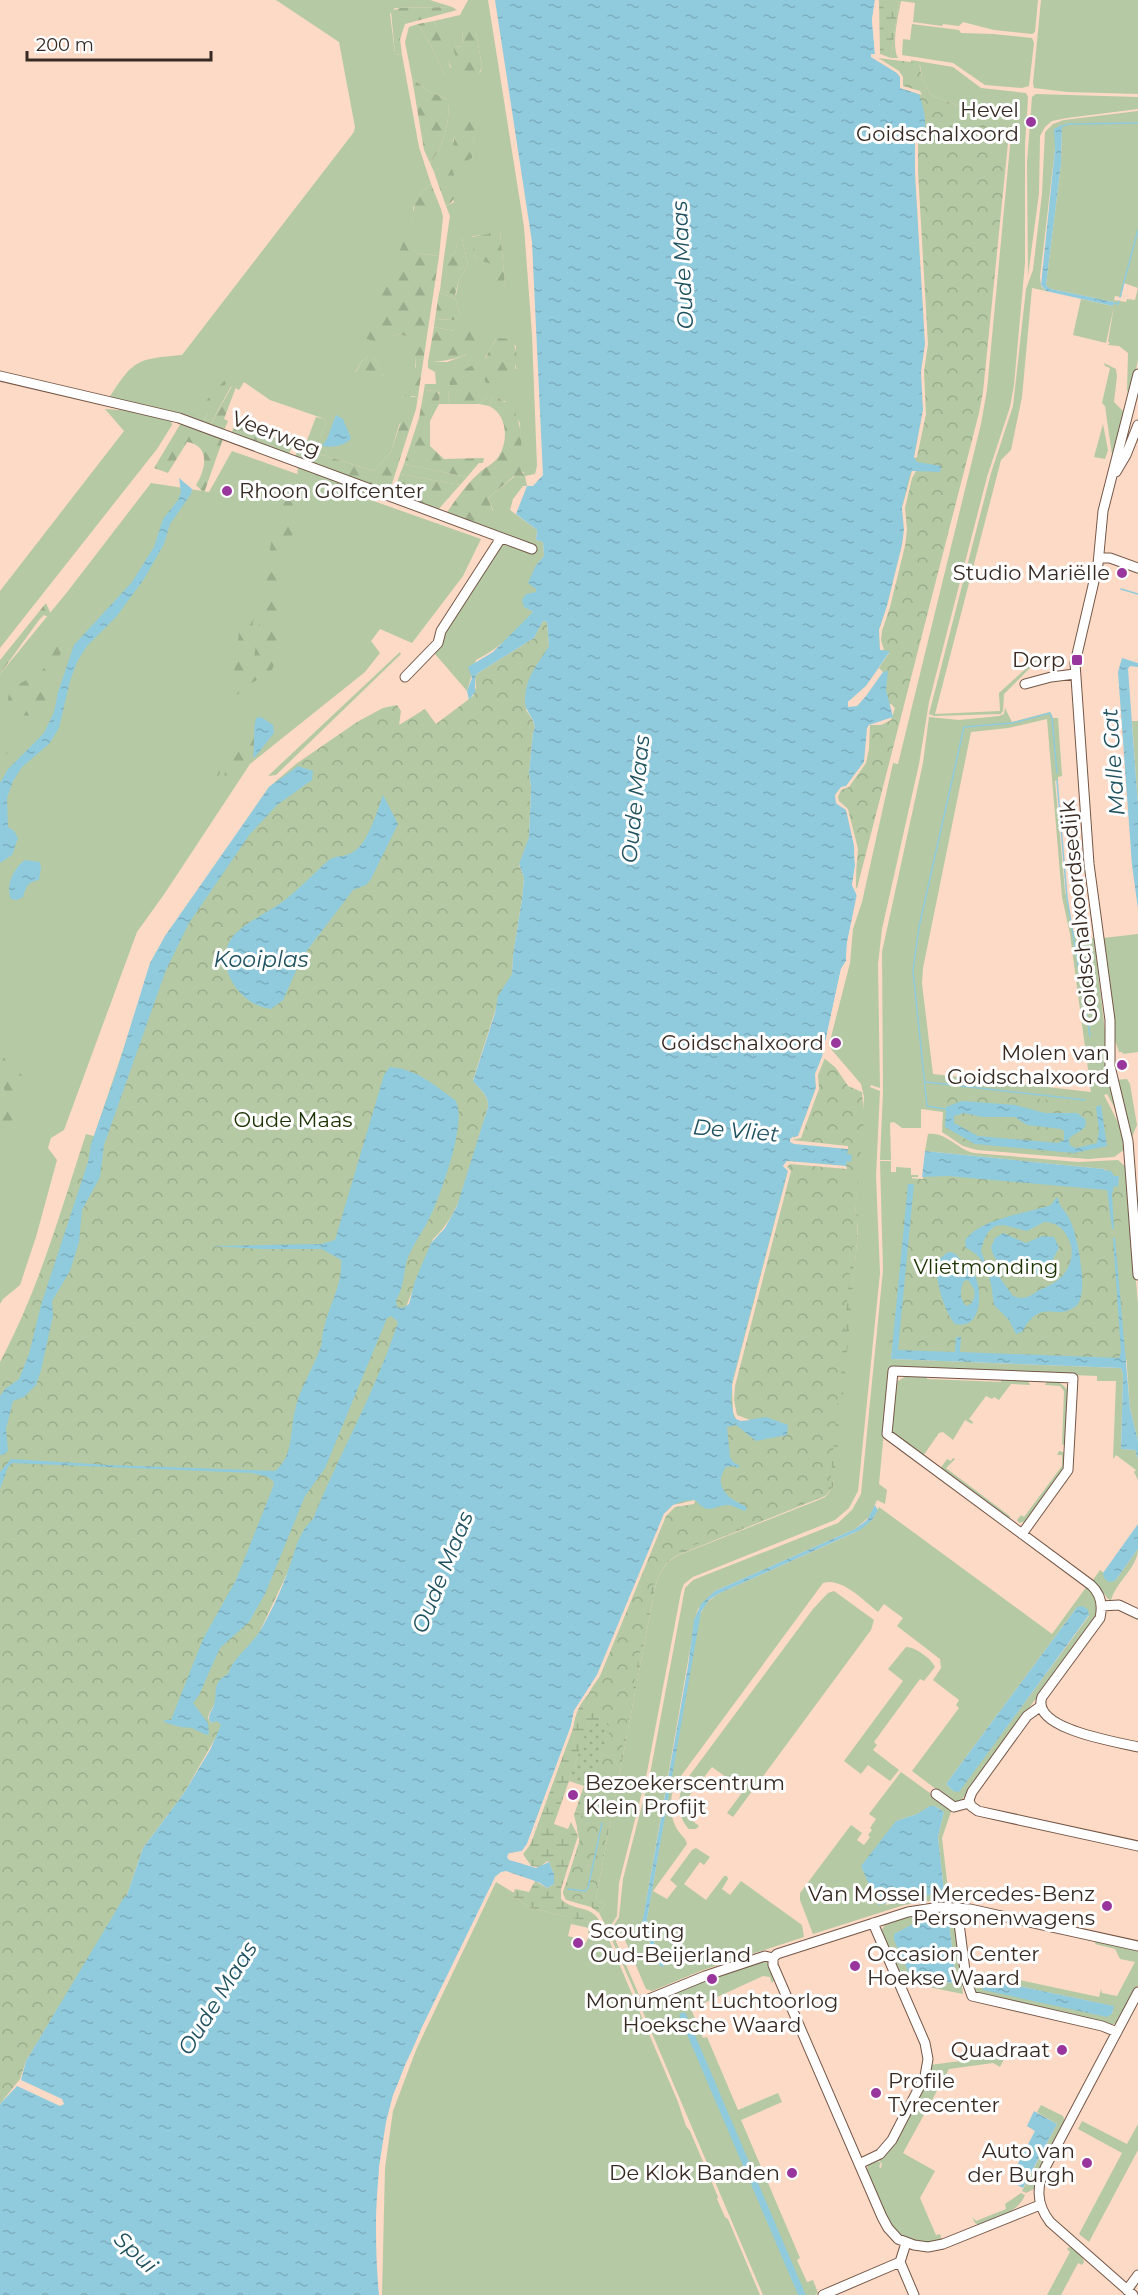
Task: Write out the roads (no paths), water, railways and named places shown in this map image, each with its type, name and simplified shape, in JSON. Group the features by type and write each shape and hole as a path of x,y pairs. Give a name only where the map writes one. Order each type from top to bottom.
{"street":[{"name":"Goidschalxoordsedijk","path":"1138,374 1101,523 1099,558 1076,653 1075,674 1090,869 1110,1020 1110,1071 1128,1141 1138,1275"},
{"name":"Veerweg","path":"0,375 179,418 532,549"},
{"path":"1131,404 1138,394"},
{"path":"1112,476 1122,464 1138,425"},
{"path":"405,677 438,643 441,631 501,538"},
{"path":"1099,558 1110,558 1138,568"},
{"path":"1024,684 1075,674"},
{"path":"969,1803 970,1794 1027,1716 1041,1706 1042,1697 1099,1620 1100,1596 1091,1585 1022,1534 887,1434 893,1371 1073,1378 1068,1470 1022,1534"},
{"path":"1101,1606 1119,1605 1138,1614"},
{"path":"1041,1706 1051,1717 1075,1732 1138,1747"},
{"path":"936,1794 954,1806 969,1803"},
{"path":"969,1803 978,1811 1138,1846"},
{"path":"957,1907 966,1979 971,1995 1098,2025 1117,2032"},
{"path":"1040,2205 938,2245 920,2247 898,2239 885,2225 773,1965 773,1958 777,1954 920,1909 957,1907 1138,1946"},
{"path":"859,2164 877,2156 888,2146 922,2083 927,2066 925,2043 873,1923"},
{"path":"644,2001 715,1972 765,1956 773,1958"},
{"path":"1138,1992 1042,2173 1038,2190 1040,2205 1054,2227 1130,2292 1138,2275"},
{"path":"906,2243 900,2262 914,2295"},
{"path":"823,2295 900,2262"}],"water":[{"path":"495,0 875,0 872,20 875,54 871,57 897,73 900,77 900,88 919,94 921,99 925,124 923,134 917,137 915,143 915,172 925,344 921,372 923,410 914,457 917,462 941,466 940,472 912,471 910,474 902,508 904,530 902,545 879,630 880,650 890,651 866,686 848,702 857,706 883,672 888,671 886,690 893,717 869,725 864,762 845,787 841,787 835,795 837,804 846,810 854,845 855,866 852,885 857,894 847,943 846,961 841,969 822,1057 815,1074 816,1088 798,1136 792,1137 790,1142 848,1149 847,1154 852,1155 851,1162 847,1161 846,1166 787,1161 783,1166 788,1170 733,1379 731,1400 734,1417 741,1421 766,1417 788,1425 787,1435 756,1441 736,1425 727,1427 730,1457 740,1466 738,1468 726,1467 722,1474 722,1486 729,1496 746,1506 746,1511 729,1505 707,1509 695,1500 678,1503 664,1514 597,1675 574,1711 571,1726 527,1844 522,1851 507,1855 536,1868 549,1862 554,1874 554,1884 547,1888 540,1883 506,1872 496,1876 405,2065 388,2121 378,2178 376,2236 379,2295 0,2295 0,2104 17,2086 60,2106 64,2104 62,2099 21,2080 26,2061 127,1895 143,1848 184,1793 210,1750 221,1725 217,1721 211,1723 209,1719 217,1684 228,1674 234,1662 256,1637 272,1608 301,1536 313,1519 369,1397 398,1322 391,1316 387,1318 325,1468 305,1496 265,1594 249,1622 220,1648 199,1695 193,1703 208,1723 209,1734 164,1722 171,1720 203,1639 236,1580 274,1482 268,1477 252,1473 12,1463 8,1467 0,1489 0,1472 11,1459 275,1471 288,1452 296,1406 321,1346 326,1319 340,1278 341,1260 322,1249 210,1246 321,1244 335,1240 384,1075 390,1067 409,1071 455,1100 458,1124 456,1141 439,1195 407,1260 402,1286 396,1300 397,1307 403,1308 409,1304 415,1281 431,1243 445,1228 457,1206 488,1107 486,1096 473,1081 495,1013 498,996 512,974 524,878 519,864 529,837 531,787 529,773 534,724 527,710 526,693 533,671 549,646 547,622 543,621 534,638 478,673 475,677 475,692 469,700 467,691 472,678 468,667 493,652 533,612 524,607 522,600 526,594 536,592 536,589 528,583 536,565 544,556 543,542 536,540 537,530 516,514 527,486 533,486 543,475 532,242"},
{"path":"1062,125 1061,164 1046,285 1051,289 1114,302 1113,306 1046,291 1041,285 1055,149 1054,129"},
{"path":"336,415 343,419 351,438 338,446 322,446 327,439"},
{"path":"179,478 192,489 191,494 170,524 164,544 144,579 116,617 87,646 77,662 59,728 49,744 22,767 13,781 7,798 8,827 18,838 12,855 0,863 0,783 8,769 44,733 54,712 58,692 74,645 132,582 154,547 163,519 178,500 181,492"},
{"path":"1122,658 1138,663 1138,667 1130,666 1128,669 1138,805 1138,909 1132,865 1118,672"},
{"path":"261,717 273,725 274,733 253,757 255,722 256,718"},
{"path":"298,766 313,771 312,780 277,805 250,834 189,923 166,970 104,1145 100,1177 82,1210 79,1242 70,1271 52,1301 53,1316 36,1385 24,1397 13,1401 6,1429 8,1451 0,1455 0,1396 5,1389 19,1379 29,1354 41,1305 150,963 165,936 269,787"},
{"name":"Kooiplas","path":"383,795 398,824 371,879 366,885 353,890 302,957 283,1000 271,1009 248,1000 231,980 227,968 225,956 228,945 235,934 285,900 329,860 350,854 358,848 370,831"},
{"path":"25,860 40,862 39,880 28,885 23,897 17,900 11,899 9,888 12,877"},
{"path":"962,1101 1015,1105 1045,1113 1077,1113 1085,1119 1086,1123 1084,1128 1069,1139 1070,1145 1076,1148 1097,1143 1099,1131 1096,1107 1101,1105 1107,1146 1074,1153 975,1144 945,1127 946,1107","holes":["964,1113 982,1117 1015,1117 1027,1125 1061,1129 1064,1131 1064,1140 1058,1143 978,1136 954,1123 954,1116"]},
{"path":"925,1151 1111,1171 1114,1176 1119,1176 1118,1187 1114,1186 1112,1195 1114,1229 1112,1229 1107,1190 948,1176 922,1177"},
{"path":"908,1184 914,1184 898,1350 955,1352 956,1337 961,1337 960,1352 1119,1358 1121,1352 1113,1238 1115,1238 1130,1408 1138,1441 1138,1459 1135,1450 1121,1449 1123,1374 1121,1368 891,1359"},
{"path":"1058,1198 1072,1225 1081,1263 1080,1300 1076,1306 1068,1310 1043,1312 1036,1315 1022,1332 1016,1334 1009,1320 994,1305 990,1280 984,1265 974,1252 966,1248 965,1241 971,1233 992,1222 1051,1205","holes":["1048,1222 1055,1224 1065,1233 1072,1249 1070,1263 1063,1275 1050,1285 1024,1298 1013,1296 985,1263 981,1250 984,1240 995,1226 1003,1225 1027,1231"]},
{"path":"1003,1233 1026,1243 1042,1236 1054,1237 1059,1248 1051,1269 1039,1276 1028,1270 999,1262 991,1247 995,1238"},
{"path":"948,1252 954,1253 970,1267 975,1275 979,1304 972,1320 965,1324 955,1324 947,1311 938,1285 937,1261","holes":["968,1280 974,1289 974,1297 971,1304 966,1306 961,1294 964,1281"]},
{"path":"875,1505 878,1510 872,1520 860,1530 718,1594 709,1600 701,1612 647,1919 664,1967 660,1966 642,1924 688,1666 694,1620 701,1604 715,1591 855,1529 867,1520"},
{"path":"1138,1524 1138,1549 1115,1581 1109,1582 1104,1578 1103,1573"},
{"path":"1083,1606 1088,1610 1089,1615 959,1792 953,1791 946,1784 1077,1607"},
{"path":"930,1806 935,1806 944,1812 938,1837 944,1891 941,1894 919,1896 878,1905 861,1866 896,1821 917,1814"},
{"path":"948,1915 956,1980 951,1983 909,1973 894,1940 894,1934 915,1923"},
{"path":"985,1979 1114,2006 1112,2014 1107,2017 983,1990 980,1984"},
{"path":"1034,2111 1057,2124 1023,2188 1011,2182 1012,2175 1035,2131 1027,2126"}],"waterway":[{"path":"1060,127 1069,124 1138,123"},
{"path":"1120,297 1138,230"},
{"path":"1114,303 1118,304 1119,301"},
{"path":"1121,589 1138,594"},
{"path":"945,1109 927,1106 913,971 919,927 964,727 1012,723 1050,713 1057,773"},
{"path":"1057,780 1067,898 1090,1036"},
{"path":"926,1082 1085,1100"},
{"path":"568,1889 585,1891 588,1888 602,1823"},
{"path":"683,2016 802,2295"}],"place":[{"name":"Hevel Goidschalxoord","path":"1031,122"},
{"name":"Rhoon Golfcenter","path":"227,491"},
{"name":"Studio Mariëlle","path":"1122,573"},
{"name":"Dorp","path":"1077,660"},
{"name":"Goidschalxoord","path":"836,1043"},
{"name":"Molen van Goidschalxoord","path":"1122,1065"},
{"name":"Bezoekerscentrum Klein Profijt","path":"573,1795"},
{"name":"Van Mossel Mercedes-Benz Personenwagens","path":"1107,1906"},
{"name":"Scouting Oud-Beijerland","path":"578,1943"},
{"name":"Occasion Center Hoekse Waard","path":"855,1966"},
{"name":"Monument Luchtoorlog Hoeksche Waard","path":"712,1979"},
{"name":"Quadraat","path":"1062,2050"},
{"name":"Profile Tyrecenter","path":"876,2093"},
{"name":"Auto van der Burgh","path":"1087,2163"},
{"name":"De Klok Banden","path":"792,2173"}],"water label":[{"name":"Oude Maas","path":"682,265"},
{"name":"Malle Gat","path":"1113,762"},
{"name":"Oude Maas","path":"635,799"},
{"name":"De Vliet","path":"736,1130"},
{"name":"Oude Maas","path":"442,1572"},
{"name":"Oude Maas","path":"217,1998"},
{"name":"Spui","path":"136,2252"}],"park label":[{"name":"Oude Maas","path":"293,1120"},
{"name":"Vlietmonding","path":"986,1267"}]}
